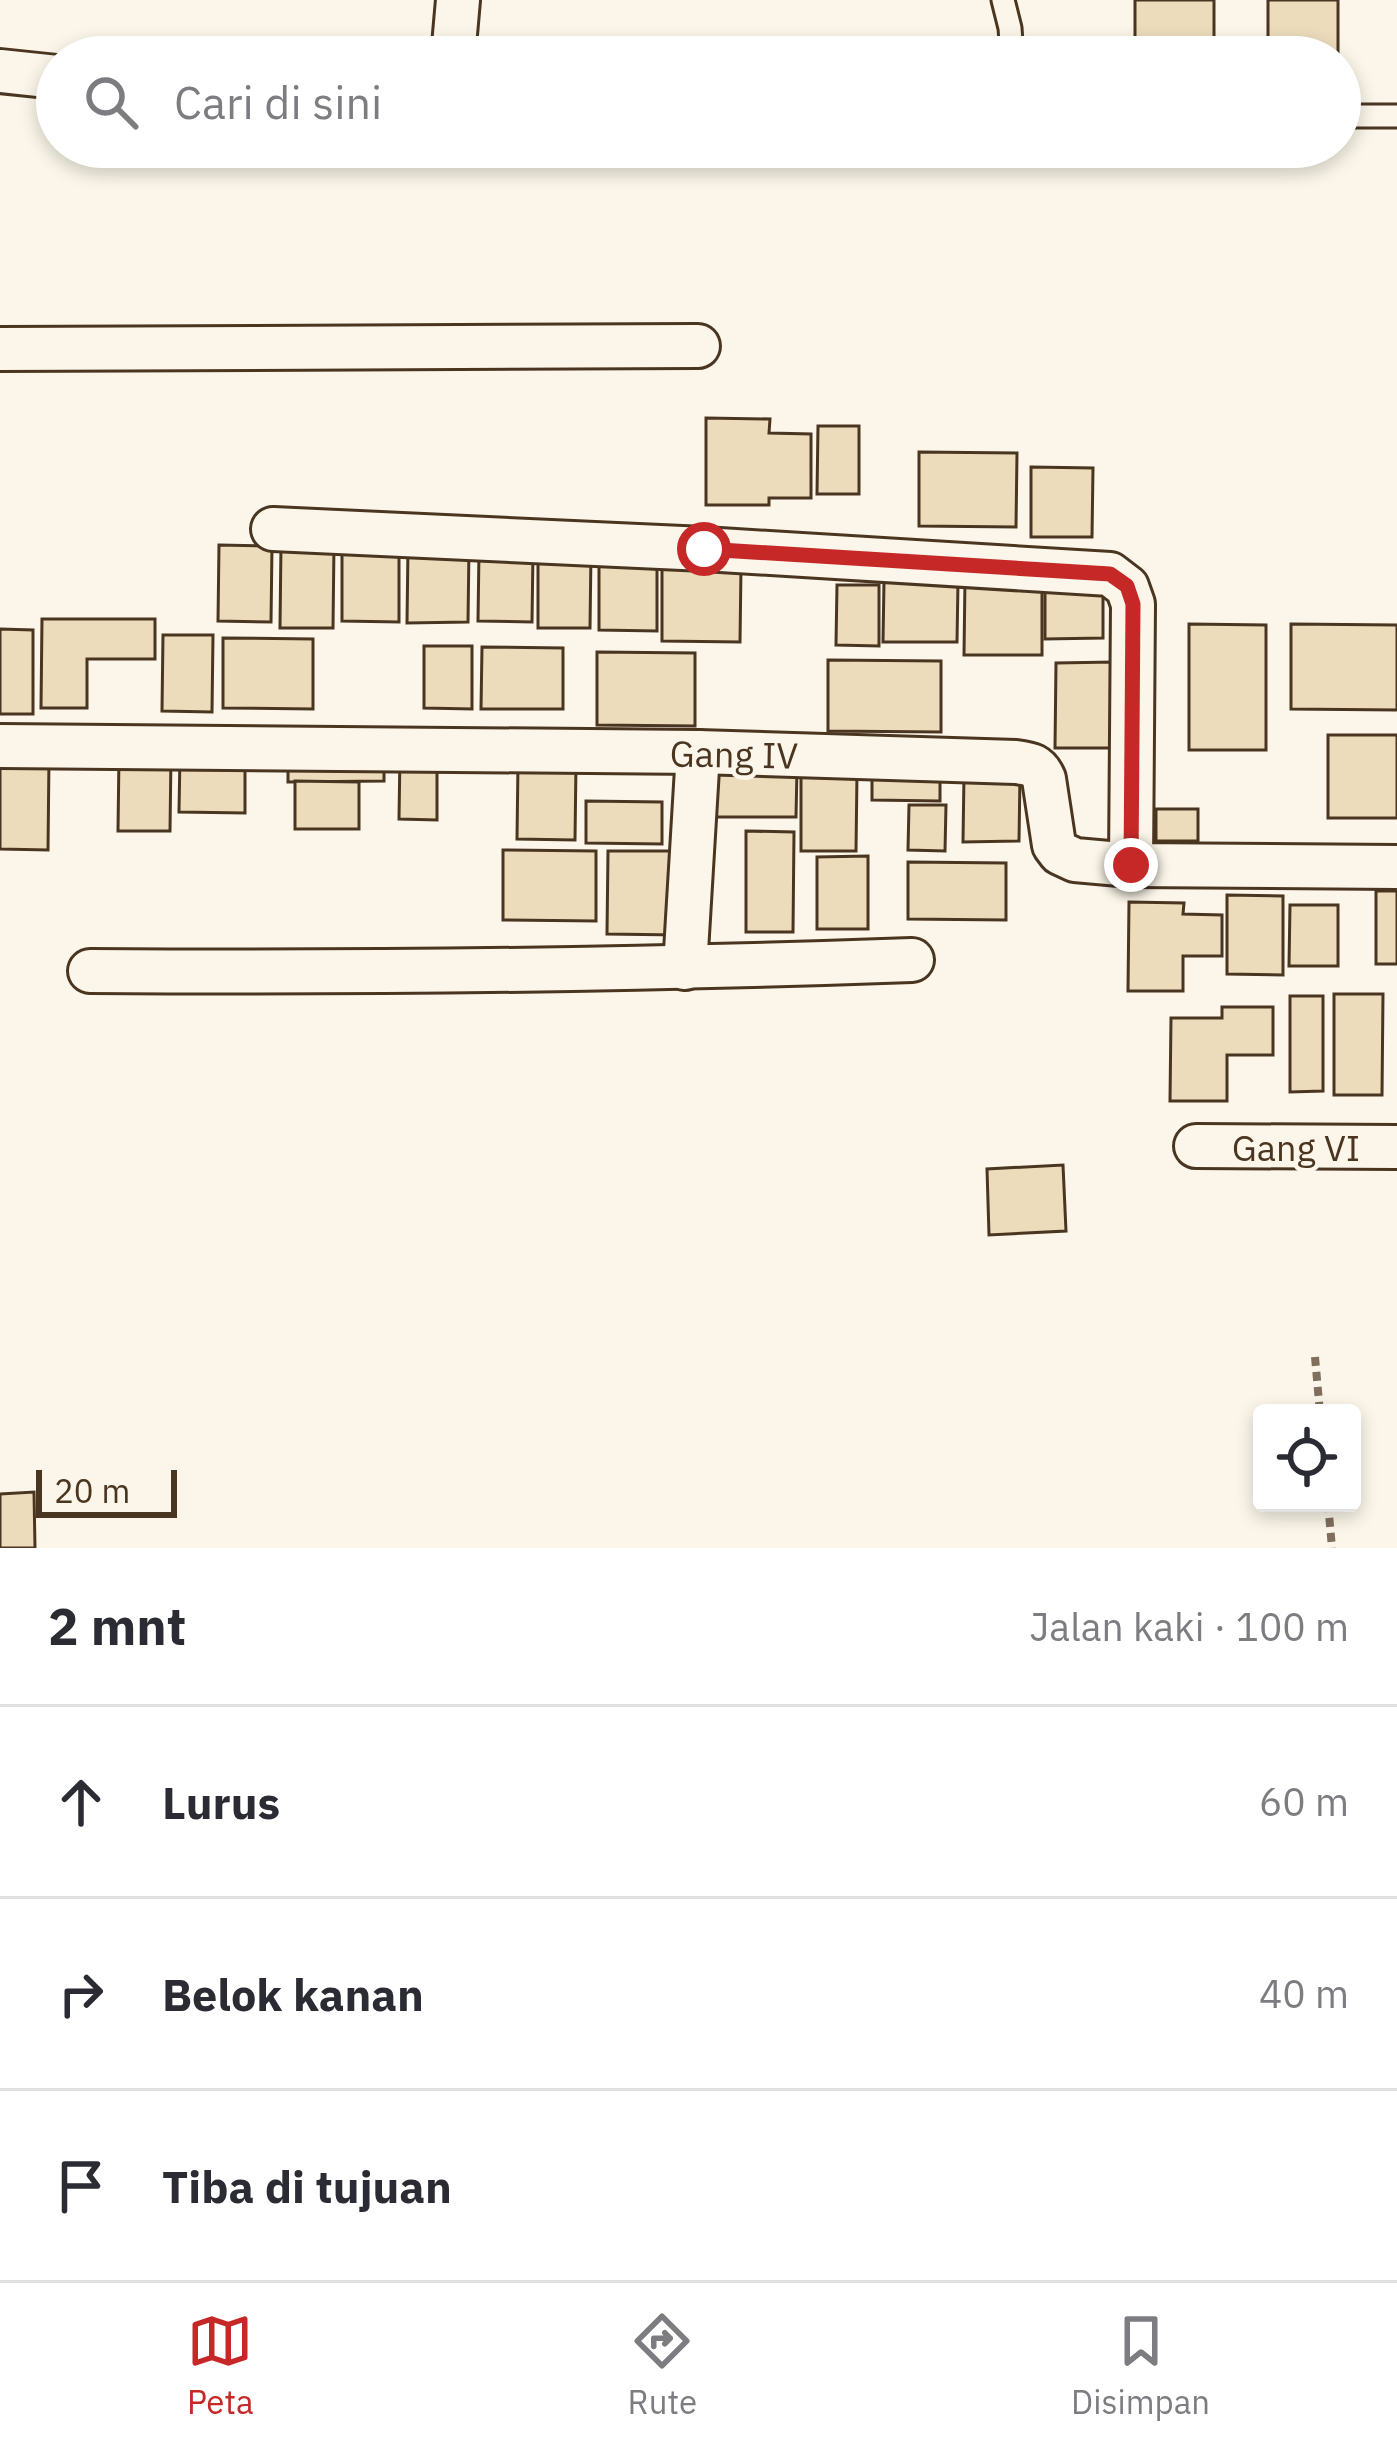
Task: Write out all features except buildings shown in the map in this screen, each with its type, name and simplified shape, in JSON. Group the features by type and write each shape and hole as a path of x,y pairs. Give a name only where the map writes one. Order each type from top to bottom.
{"street":[{"path":"455,36 458,0"},
{"path":"0,71 36,75"},
{"path":"0,349 698,346"},
{"path":"272,529 1110,574 1127,586 1133,604 1131,865"},
{"name":"Gang IV","path":"0,746 698,752 1033,764 1044,779 1054,844 1075,860 1131,865 1397,867"},
{"path":"685,968 698,752"},
{"path":"90,971 327,973 912,960"},
{"name":"Gang VI","path":"1196,1146 1397,1148"}],"lane":[{"path":"1003,0 1011,36"},
{"path":"1361,116 1397,116"}],"path":[{"path":"1315,1357 1319,1404"},
{"path":"1329,1512 1332,1548"}],"route":[{"path":"704,549 1110,574 1127,586 1133,604 1131,865"}]}
